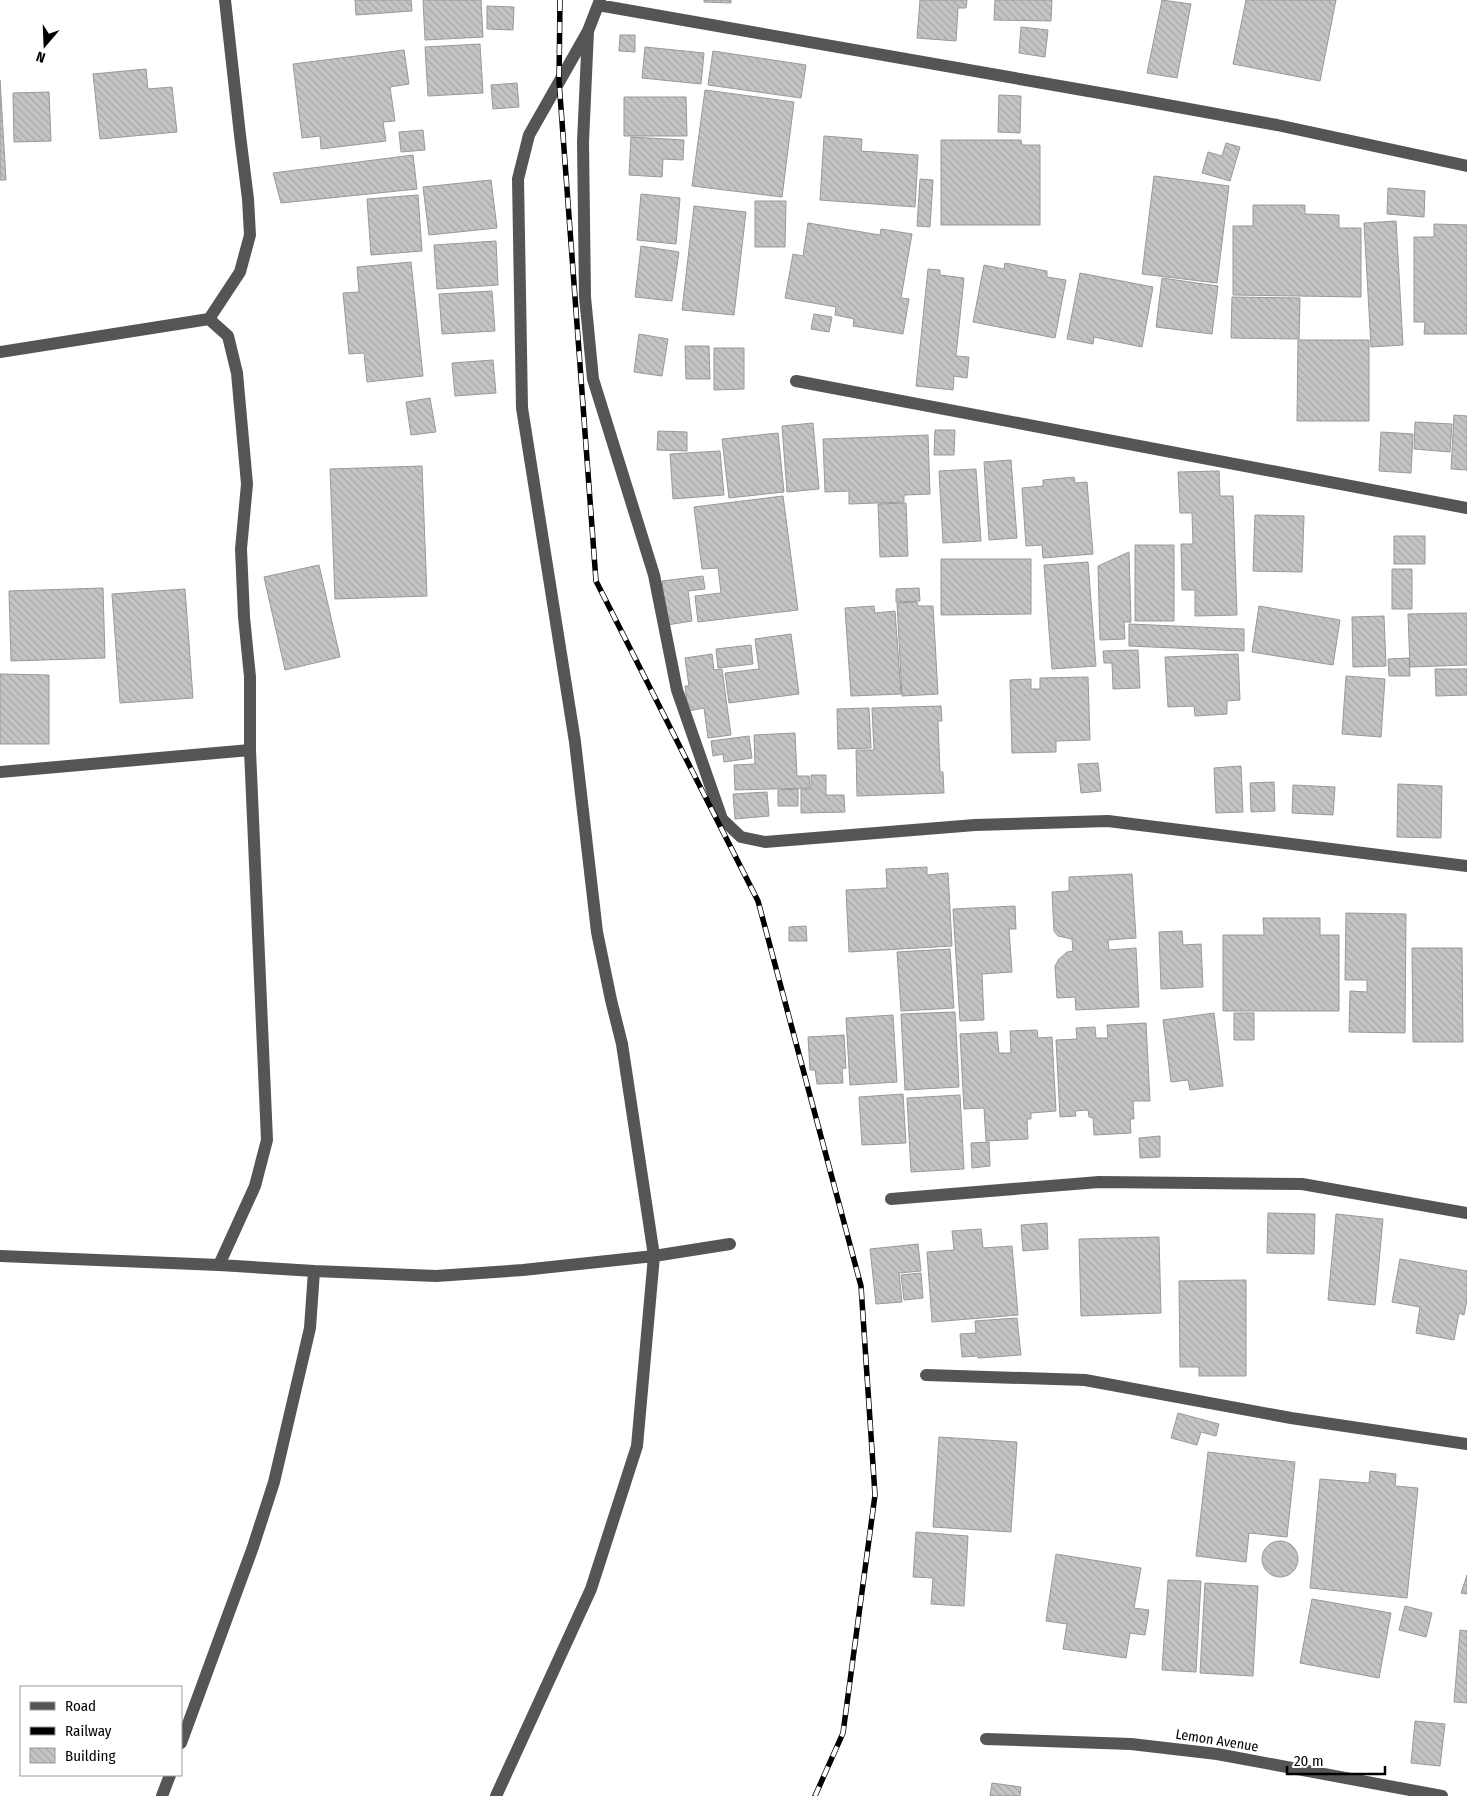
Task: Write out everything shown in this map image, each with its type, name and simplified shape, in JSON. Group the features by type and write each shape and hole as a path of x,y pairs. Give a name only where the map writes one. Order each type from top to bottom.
{"street":[{"path":"0,352 209,319 240,272 250,235 248,199 226,0"},
{"path":"496,1796 591,1589 637,1446 654,1256 622,1044 597,932 575,742 522,408 518,179 529,135 588,31 599,3 1230,116 1467,166"},
{"path":"588,31 583,162 586,297 593,379 654,575 676,690 722,819 728,825 741,837 765,842 975,825 1108,821 1467,866"},
{"path":"209,319 228,336 237,373 248,484 241,549 244,617 250,677 250,750 267,1140 255,1186 219,1265"},
{"path":"796,381 1467,508"},
{"path":"0,772 250,750"},
{"path":"891,1199 1099,1182 1302,1184 1467,1213"},
{"path":"0,1256 219,1265 314,1272 436,1276 523,1270 654,1256 730,1244"},
{"path":"182,1740 253,1547 274,1482 310,1328 314,1272"},
{"path":"926,1375 1085,1380 1291,1418 1467,1444"},
{"name":"Lemon Avenue","path":"986,1739 1131,1744 1208,1753 1442,1796"},
{"path":"162,1796 170,1776"}],"building":[{"path":"355,0 411,0 412,11 356,15"},
{"path":"423,0 481,0 483,37 425,40"},
{"path":"704,0 731,0 731,3 704,2"},
{"path":"920,0 967,0 966,8 958,8 956,41 917,38"},
{"path":"995,0 1052,0 1051,21 994,20"},
{"path":"1162,0 1191,4 1177,78 1147,73"},
{"path":"1246,0 1336,0 1320,81 1233,64"},
{"path":"487,6 514,7 513,30 487,29"},
{"path":"1021,27 1048,30 1045,57 1019,53"},
{"path":"620,35 635,35 635,52 619,51"},
{"path":"480,44 483,93 428,96 425,47"},
{"path":"645,47 704,53 701,84 642,78"},
{"path":"404,50 409,84 390,87 395,121 383,122 386,141 321,149 320,136 302,138 293,64"},
{"path":"713,51 806,65 801,98 708,85"},
{"path":"146,69 148,89 172,87 177,132 100,139 93,74"},
{"path":"0,80 6,180 0,180"},
{"path":"517,83 519,107 493,109 491,85"},
{"path":"705,90 794,102 782,197 692,186"},
{"path":"49,92 51,141 14,142 13,93"},
{"path":"999,95 1021,96 1020,133 998,132"},
{"path":"624,97 686,97 687,136 624,136"},
{"path":"423,130 425,150 401,152 399,132"},
{"path":"824,136 862,139 861,151 918,155 915,207 820,200"},
{"path":"631,137 684,140 683,160 663,159 662,177 629,175"},
{"path":"941,140 1021,140 1022,145 1040,145 1040,225 941,225"},
{"path":"1226,143 1240,147 1230,181 1202,173 1208,152 1222,156"},
{"path":"413,155 417,189 281,203 273,173"},
{"path":"1154,176 1229,186 1217,283 1142,274"},
{"path":"920,179 933,180 930,227 917,226"},
{"path":"491,180 497,228 429,235 423,187"},
{"path":"1388,188 1425,191 1424,217 1387,214"},
{"path":"641,194 680,198 676,244 637,240"},
{"path":"418,195 422,251 371,255 367,199"},
{"path":"755,201 786,201 785,247 755,247"},
{"path":"1253,205 1305,205 1305,214 1339,215 1339,228 1361,228 1361,297 1233,295 1233,226 1253,226"},
{"path":"694,206 746,212 734,315 682,310"},
{"path":"1396,221 1403,345 1371,347 1364,223"},
{"path":"808,223 880,235 881,229 912,234 901,298 909,299 903,334 853,326 854,319 835,315 836,307 785,298 793,254 803,256"},
{"path":"1434,224 1467,225 1467,334 1424,334 1425,322 1414,322 1414,237 1434,237"},
{"path":"496,241 498,285 437,289 434,245"},
{"path":"641,246 679,252 672,301 635,297"},
{"path":"411,262 423,376 367,382 364,353 349,354 343,293 359,292 357,267"},
{"path":"1005,263 1047,271 1047,277 1066,280 1055,338 973,322 984,265 1004,269"},
{"path":"928,269 940,270 940,275 964,278 956,356 969,357 967,378 954,376 953,390 916,386"},
{"path":"1080,273 1153,287 1142,347 1094,337 1093,344 1067,339"},
{"path":"1162,278 1218,286 1212,334 1156,327"},
{"path":"492,291 495,331 442,334 439,294"},
{"path":"1232,297 1300,298 1299,339 1231,338"},
{"path":"814,314 832,317 829,332 811,329"},
{"path":"639,334 668,339 662,376 634,372"},
{"path":"1298,340 1369,340 1369,421 1297,421"},
{"path":"685,346 709,346 710,379 686,379"},
{"path":"714,348 744,348 744,389 714,390"},
{"path":"493,360 496,393 455,396 452,363"},
{"path":"430,398 436,432 411,435 406,402"},
{"path":"1454,415 1467,416 1467,470 1451,469"},
{"path":"1415,422 1452,424 1450,452 1414,449"},
{"path":"813,423 819,489 787,492 782,426"},
{"path":"935,430 955,430 954,455 934,455"},
{"path":"658,431 687,432 687,451 657,450"},
{"path":"1381,432 1413,434 1411,473 1379,471"},
{"path":"778,433 784,492 729,498 722,439"},
{"path":"928,435 930,494 904,495 904,502 849,504 849,491 825,492 823,439"},
{"path":"720,451 724,495 673,499 670,454"},
{"path":"1011,460 1017,538 989,540 984,462"},
{"path":"422,466 427,596 335,599 330,469"},
{"path":"976,469 981,541 943,543 939,471"},
{"path":"1219,471 1220,496 1233,496 1237,615 1195,616 1195,590 1182,590 1181,544 1193,544 1192,513 1180,513 1178,472"},
{"path":"1074,477 1075,483 1087,482 1093,554 1043,558 1042,545 1026,546 1022,488 1043,486 1043,480"},
{"path":"783,496 798,610 698,622 695,596 721,593 718,568 702,569 694,507"},
{"path":"906,503 908,556 880,557 878,504"},
{"path":"1255,515 1304,516 1302,572 1253,571"},
{"path":"1394,536 1425,536 1425,564 1394,564"},
{"path":"1135,545 1174,545 1174,621 1135,621"},
{"path":"1129,552 1131,622 1124,622 1125,639 1100,640 1098,566"},
{"path":"941,559 1031,559 1031,614 941,615"},
{"path":"1088,562 1096,666 1052,669 1044,565"},
{"path":"319,565 340,657 285,670 264,577"},
{"path":"1392,569 1412,569 1412,609 1392,609"},
{"path":"703,576 705,589 688,591 692,621 667,625 662,581"},
{"path":"103,588 105,658 11,661 9,591"},
{"path":"919,588 920,601 896,602 896,589"},
{"path":"185,589 193,698 120,703 112,594"},
{"path":"917,602 918,606 933,606 938,694 902,696 897,603"},
{"path":"874,606 875,613 895,611 901,694 851,696 845,608"},
{"path":"1259,606 1340,620 1333,665 1252,652"},
{"path":"1467,613 1467,665 1410,667 1408,614"},
{"path":"1384,616 1386,666 1353,667 1352,617"},
{"path":"1129,624 1244,629 1244,651 1129,646"},
{"path":"791,634 799,694 729,703 725,673 759,669 755,639"},
{"path":"751,645 753,664 718,668 716,649"},
{"path":"1138,650 1140,688 1113,689 1112,663 1104,663 1103,651"},
{"path":"712,654 714,670 722,669 731,735 708,738 704,708 688,711 685,686 689,686 685,658"},
{"path":"1238,654 1240,700 1227,701 1227,714 1195,716 1194,706 1168,707 1165,657"},
{"path":"1409,658 1410,676 1389,676 1388,659"},
{"path":"1435,669 1467,669 1467,695 1436,696"},
{"path":"0,674 49,675 49,744 0,744"},
{"path":"1346,676 1385,679 1381,737 1342,734"},
{"path":"1088,677 1090,740 1056,741 1056,752 1012,753 1010,680 1031,679 1031,689 1040,689 1040,678"},
{"path":"941,706 942,721 938,721 940,772 943,772 944,793 857,796 856,750 874,750 872,708"},
{"path":"869,708 871,748 838,749 837,709"},
{"path":"795,733 797,776 809,776 810,788 735,790 734,765 755,764 754,735"},
{"path":"749,736 752,758 724,762 723,754 713,756 711,741"},
{"path":"1098,763 1101,791 1081,793 1078,764"},
{"path":"1241,766 1243,812 1216,813 1214,768"},
{"path":"811,775 826,775 826,795 844,795 845,812 801,813 801,789 811,789"},
{"path":"1274,782 1275,811 1251,812 1250,783"},
{"path":"1398,784 1442,786 1441,838 1397,837"},
{"path":"1293,785 1335,787 1333,815 1292,813"},
{"path":"798,789 798,806 778,806 778,790"},
{"path":"767,792 769,816 735,819 733,794"},
{"path":"927,867 927,875 948,873 952,946 849,952 846,890 887,888 886,869"},
{"path":"1132,874 1136,938 1108,940 1109,950 1136,948 1139,1007 1076,1010 1075,997 1057,998 1055,966 1059,959 1067,952 1073,951 1072,939 1058,936 1054,931 1052,892 1069,891 1069,877"},
{"path":"1015,906 1016,929 1009,929 1012,972 982,974 984,1020 960,1021 953,909"},
{"path":"1346,913 1406,914 1405,1033 1349,1032 1350,991 1367,992 1367,980 1345,980"},
{"path":"1263,918 1320,918 1320,935 1339,935 1339,1011 1223,1011 1223,935 1264,935"},
{"path":"806,926 807,941 789,941 789,927"},
{"path":"1182,931 1183,945 1201,944 1203,987 1161,989 1159,932"},
{"path":"1412,948 1462,948 1463,1042 1413,1042"},
{"path":"950,949 954,1008 901,1011 897,952"},
{"path":"955,1012 959,1087 905,1090 901,1014"},
{"path":"1214,1013 1223,1086 1190,1090 1188,1080 1171,1082 1163,1020"},
{"path":"1234,1013 1254,1013 1254,1040 1234,1040"},
{"path":"893,1015 897,1082 850,1085 846,1018"},
{"path":"1146,1023 1150,1101 1133,1101 1134,1119 1130,1119 1131,1133 1094,1135 1093,1118 1089,1117 1088,1110 1075,1111 1076,1116 1060,1117 1056,1040 1077,1039 1076,1028 1095,1027 1096,1038 1108,1038 1107,1025"},
{"path":"1037,1030 1038,1038 1052,1037 1056,1111 1031,1113 1031,1119 1027,1119 1028,1139 986,1141 984,1108 964,1109 960,1034 997,1032 999,1053 1011,1053 1010,1031"},
{"path":"844,1035 846,1068 842,1069 843,1083 817,1084 815,1070 810,1070 808,1037"},
{"path":"903,1094 906,1143 862,1145 859,1097"},
{"path":"960,1095 964,1169 911,1172 907,1098"},
{"path":"1160,1136 1160,1157 1140,1158 1139,1138"},
{"path":"989,1142 990,1166 972,1168 971,1143"},
{"path":"1268,1213 1315,1214 1314,1254 1267,1253"},
{"path":"1336,1214 1383,1219 1375,1305 1328,1300"},
{"path":"1047,1223 1048,1249 1023,1251 1021,1225"},
{"path":"981,1229 983,1248 1012,1246 1018,1315 932,1322 927,1252 954,1250 952,1231"},
{"path":"1159,1237 1161,1313 1081,1316 1079,1239"},
{"path":"918,1244 921,1271 899,1273 902,1302 876,1304 870,1249"},
{"path":"1400,1259 1467,1271 1467,1300 1464,1315 1459,1313 1454,1340 1416,1333 1420,1307 1392,1302"},
{"path":"921,1273 923,1298 904,1300 901,1275"},
{"path":"1246,1280 1246,1376 1199,1376 1199,1367 1180,1367 1179,1281"},
{"path":"1017,1318 1021,1355 978,1358 978,1356 962,1357 960,1334 976,1333 975,1321"},
{"path":"1178,1413 1219,1424 1216,1436 1201,1432 1197,1445 1171,1438"},
{"path":"939,1437 1017,1442 1011,1532 933,1527"},
{"path":"1208,1452 1295,1462 1287,1537 1249,1533 1246,1562 1196,1556"},
{"path":"1370,1471 1396,1474 1395,1486 1418,1488 1407,1598 1310,1588 1320,1479 1369,1483"},
{"path":"916,1532 968,1536 964,1606 931,1604 933,1578 913,1577"},
{"path":"1280,1541 1287,1542 1293,1546 1297,1552 1297,1566 1293,1572 1287,1576 1280,1577 1273,1576 1267,1572 1263,1566 1262,1559 1263,1552 1267,1546 1273,1542"},
{"path":"1056,1554 1141,1568 1134,1608 1149,1610 1145,1635 1130,1633 1126,1658 1063,1649 1067,1624 1046,1621"},
{"path":"1467,1575 1467,1594 1461,1593"},
{"path":"1168,1580 1201,1581 1196,1672 1162,1670"},
{"path":"1205,1583 1258,1586 1253,1676 1200,1673"},
{"path":"1312,1599 1391,1613 1379,1678 1300,1663"},
{"path":"1405,1606 1432,1613 1426,1637 1399,1630"},
{"path":"1460,1630 1467,1631 1467,1703 1454,1702"},
{"path":"1415,1721 1445,1724 1440,1766 1411,1763"},
{"path":"992,1783 1021,1787 1020,1796 990,1796"}],"railway":[{"path":"560,0 559,81 596,581 758,901 861,1286 875,1495 843,1733 815,1796"}]}
